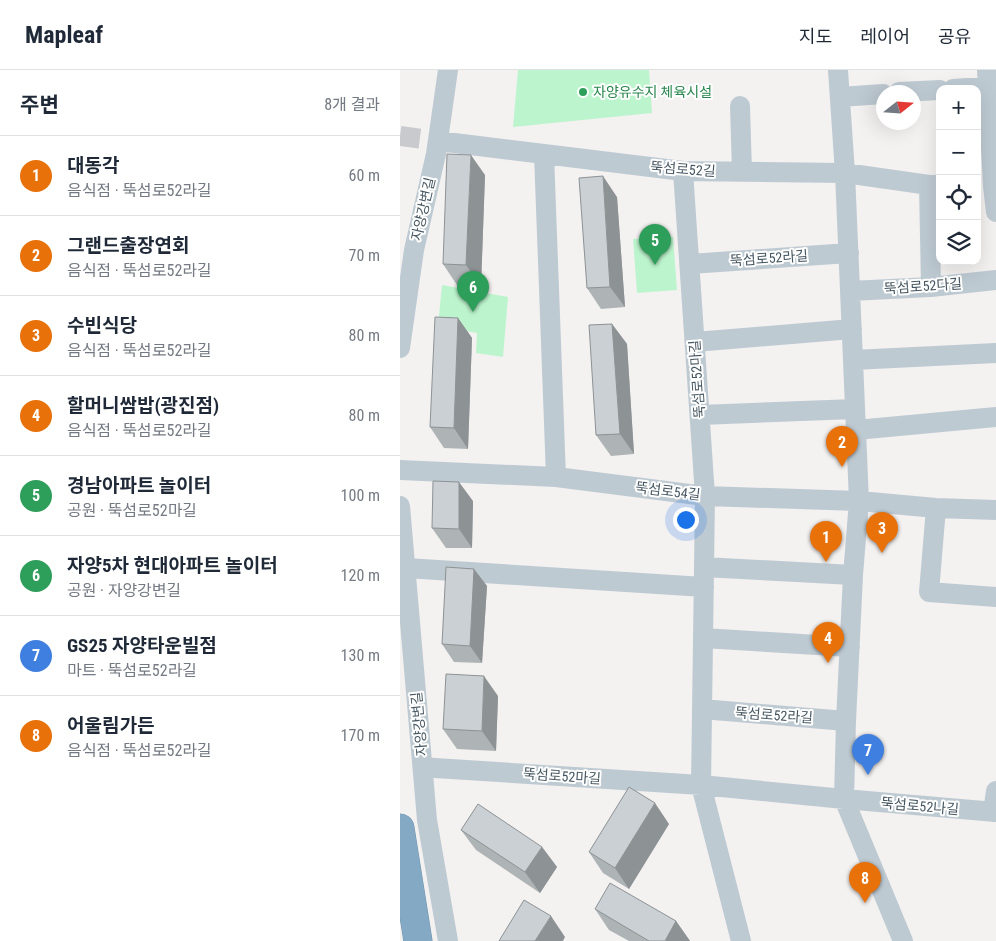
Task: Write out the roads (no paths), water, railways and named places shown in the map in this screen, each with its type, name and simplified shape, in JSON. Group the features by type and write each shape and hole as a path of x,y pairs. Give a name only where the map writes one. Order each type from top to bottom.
{"highway":[{"path":"400,828 418,941"}],"street":[{"name":"자양강변길","path":"400,348 414,250 438,141 448,70"},
{"path":"838,70 849,253 859,501 853,575 844,799 903,941"},
{"path":"972,85 990,81 989,186 996,212"},
{"path":"921,91 936,90"},
{"path":"840,97 876,95"},
{"path":"740,106 742,172"},
{"name":"뚝섬로52길","path":"438,141 683,171 845,173 934,185 931,287"},
{"path":"544,154 556,477"},
{"name":"뚝섬로52마길","path":"683,171 705,496 701,785 741,941"},
{"name":"뚝섬로52라길","path":"690,264 849,253"},
{"name":"뚝섬로52다길","path":"850,291 931,287 996,280"},
{"path":"695,342 852,329"},
{"path":"853,360 996,353"},
{"path":"700,415 855,408"},
{"path":"856,430 996,417"},
{"name":"뚝섬로54길","path":"400,470 556,477 705,496 859,501 936,508 996,510"},
{"name":"자양강변길","path":"400,506 427,820 448,941"},
{"path":"936,508 929,592 996,597"},
{"path":"704,567 853,575"},
{"path":"406,568 704,587"},
{"path":"703,638 850,647"},
{"name":"뚝섬로52라길","path":"702,709 846,721"},
{"name":"뚝섬로52마길","path":"423,767 701,785"},
{"path":"701,785 844,799"},
{"path":"995,812 996,791"},
{"name":"뚝섬로52나길","path":"844,799 995,812"}],"tunnel":[{"path":"400,136 438,141"}],"place":[{"name":"자양유수지 체육시설","path":"583,92"},
{"name":"경남아파트 놀이터","path":"655,265"},
{"name":"자양5차 현대아파트 놀이터","path":"473,312"},
{"name":"그랜드출장연회","path":"842,467"},
{"name":"수빈식당","path":"882,553"},
{"name":"대동각","path":"826,562"},
{"name":"할머니쌈밥(광진점)","path":"828,663"},
{"name":"GS25 자양타운빌점","path":"868,775"},
{"name":"어울림가든","path":"865,903"}]}
